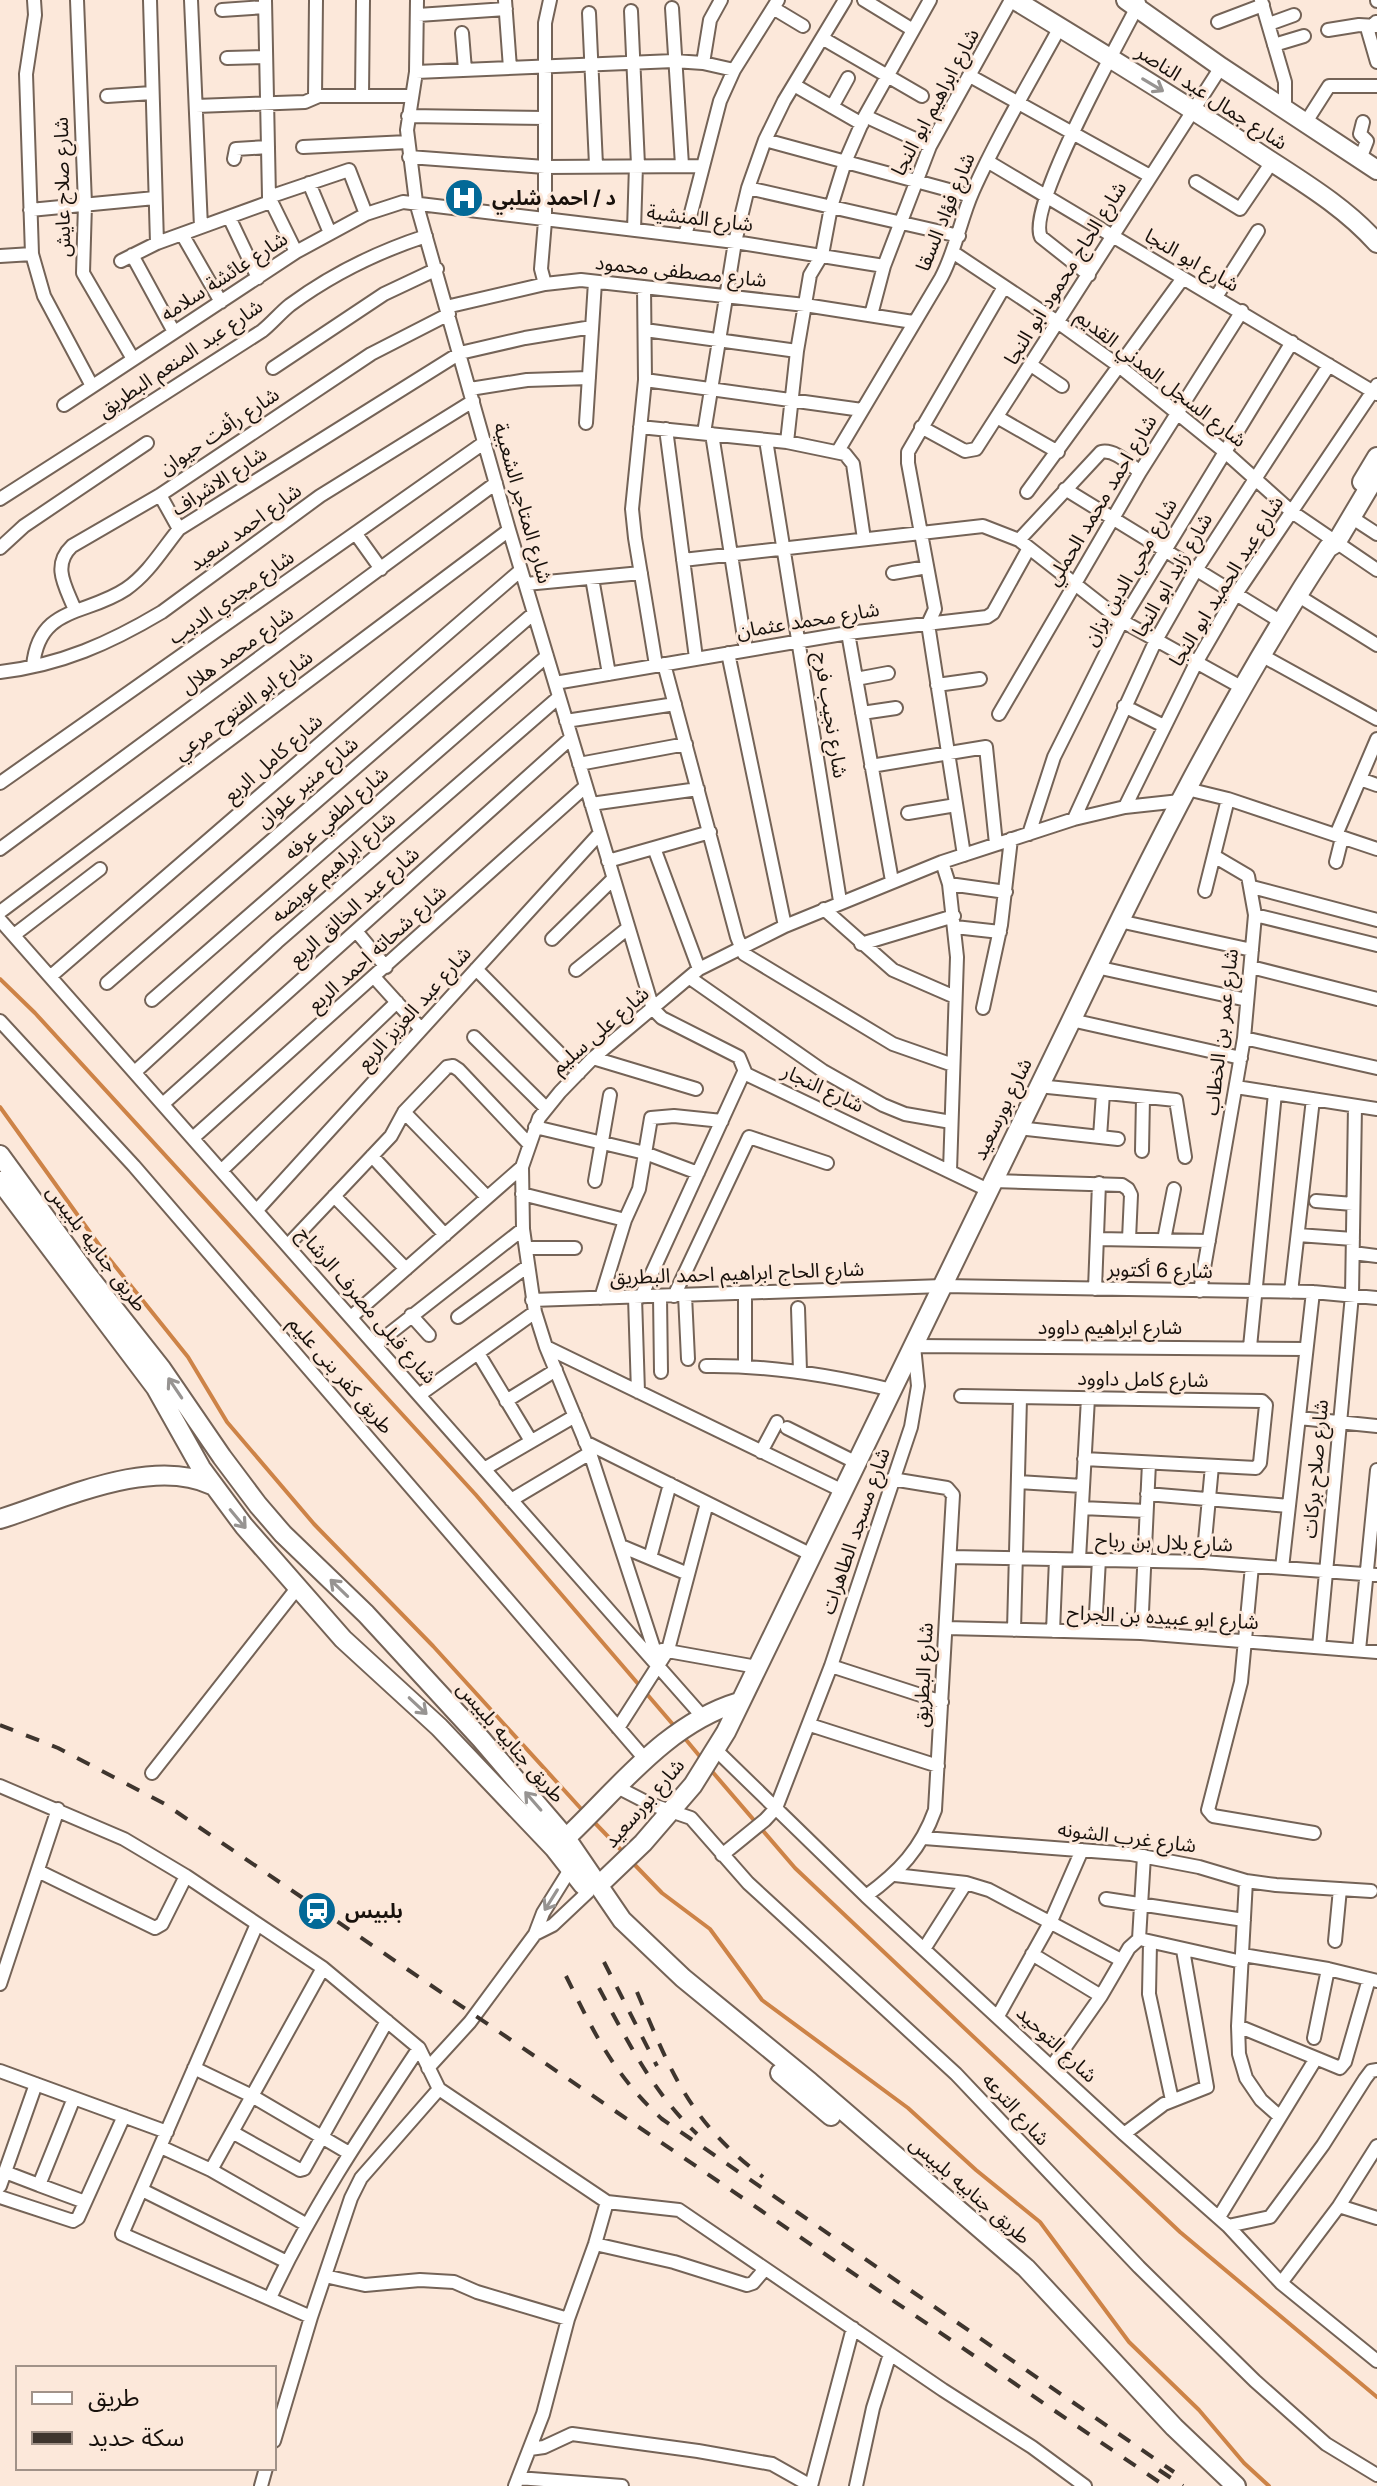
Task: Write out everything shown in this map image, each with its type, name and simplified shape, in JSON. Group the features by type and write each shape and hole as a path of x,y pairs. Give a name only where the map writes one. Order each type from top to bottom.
{"main road":[{"name":"شارع جمال عبد الناصر","path":"1013,0 1192,109 1272,162 1345,212 1377,243"},
{"name":"شارع جمال عبد الناصر","path":"1135,2 1221,67 1377,170"},
{"name":"شارع بورسعيد","path":"1331,543 1377,457"},
{"name":"شارع بورسعيد","path":"599,1884 643,1843 693,1785 714,1750 1183,795 1280,621 1377,474"},
{"name":"طريق جنابيه بلبيس","path":"0,1155 161,1368 270,1520 366,1614 570,1834 613,1909 641,1940 1026,2268 1174,2427 1236,2486"},
{"name":"طريق جنابيه بلبيس","path":"0,1181 156,1388 212,1485 298,1587 343,1639 439,1727 571,1868 599,1884"},
{"path":"201,1468 207,1461 222,1457"},
{"path":"0,1519 136,1477 173,1474 198,1478 212,1485"},
{"path":"343,1639 366,1614"},
{"name":"شارع بورسعيد","path":"570,1834 652,1754 695,1721 739,1702"}],"street":[{"path":"34,0 35,15 26,74 32,254 44,296 92,386"},
{"name":"شارع صلاح عايش","path":"77,0 85,204 83,273 133,359"},
{"path":"150,0 157,243"},
{"path":"191,0 201,227"},
{"path":"315,97 316,0"},
{"path":"362,96 363,0"},
{"name":"شارع المتاجر الشعبية","path":"417,0 416,72 408,116 409,157 416,202 509,530 653,1009"},
{"path":"545,284 541,269 545,221 545,23 550,0"},
{"path":"703,63 710,20 721,0"},
{"path":"746,650 708,434 710,390 735,242 748,188 765,140 845,0"},
{"path":"864,0 913,30"},
{"path":"787,442 797,351 812,269 822,255 831,207 845,162 864,120 930,0"},
{"name":"شارع ابراهيم ابو النجا","path":"871,315 884,266 930,146 1013,0"},
{"path":"1089,275 1041,237 1038,231 1046,198 1072,133 1135,2"},
{"path":"1218,22 1262,2 1285,82 1285,108"},
{"path":"222,10 265,4 270,200 296,252"},
{"path":"418,15 505,4 510,68"},
{"path":"685,236 720,101 734,70 776,4 803,26"},
{"path":"672,8 682,165"},
{"path":"631,11 637,165 634,230"},
{"path":"589,13 596,165"},
{"path":"1269,24 1294,15"},
{"path":"1328,30 1375,24"},
{"path":"1375,24 1368,33 1377,62"},
{"name":"شارع فؤاد السقا","path":"838,451 913,322 932,296 954,253 971,196 987,161 1060,27"},
{"path":"462,33 465,70"},
{"path":"1274,45 1304,36"},
{"path":"822,38 922,96"},
{"path":"227,58 266,57"},
{"path":"416,72 674,61 734,70"},
{"name":"شارع الحاج محمود ابو النجا","path":"921,427 965,451 976,449 1221,67"},
{"path":"970,76 1150,176"},
{"path":"832,107 848,78"},
{"path":"794,85 832,107 930,146"},
{"path":"1306,122 1329,86 1377,86"},
{"path":"107,96 152,93"},
{"path":"196,106 305,102 315,97 411,96"},
{"path":"408,116 545,118"},
{"path":"1360,159 1367,142 1360,134 1363,122"},
{"path":"765,140 971,196"},
{"path":"303,147 408,142"},
{"path":"234,159 236,149 268,147"},
{"path":"409,157 545,167 702,166"},
{"name":"شارع ابو النجا","path":"987,161 1112,238 1376,390"},
{"path":"1196,182 1240,209 1272,162"},
{"path":"174,332 126,258 309,183 349,170 366,214"},
{"path":"309,183 330,233"},
{"path":"748,188 959,236"},
{"path":"30,210 155,198"},
{"name":"شارع عائشة سلامه","path":"64,405 296,252 366,214 403,202 416,202"},
{"name":"شارع المنشية","path":"416,202 545,221 735,242 884,266"},
{"path":"229,217 258,278"},
{"path":"1216,297 1258,231"},
{"path":"182,234 221,302"},
{"name":"شارع عبد المنعم البطريق","path":"0,499 262,331 291,305 333,276 379,253 426,236"},
{"name":"شارع السجل المدني القديم","path":"954,253 1119,366 1331,543 1377,570"},
{"path":"0,256 32,254"},
{"path":"273,368 384,294 437,269"},
{"path":"1027,492 1183,278"},
{"name":"شارع مصطفى محمود","path":"448,310 571,280 805,305 913,322"},
{"path":"586,423 595,282"},
{"path":"644,287 645,380 632,509 641,573 660,665 675,704 741,949 748,958 893,1044 953,1065"},
{"path":"964,855 928,624 935,609 908,452 1004,287"},
{"name":"شارع رأفت حيوان","path":"75,610 61,576 60,566 65,553 160,495 371,354 448,310"},
{"name":"شارع احمد محمد الحملي","path":"999,714 1140,472 1242,311"},
{"name":"شارع الاشراف","path":"33,666 42,634 57,618 99,603 134,583 179,529 460,353 592,327"},
{"path":"645,330 797,351"},
{"name":"شارع محي الدين بزان","path":"1029,834 1054,757 1122,621 1292,342"},
{"path":"1031,365 1062,386"},
{"name":"شارع زايد ابو النجا","path":"1074,819 1155,642 1196,570 1329,365"},
{"path":"472,395 527,380 589,378"},
{"path":"645,380 862,410"},
{"name":"شارع عبد الحميد ابو النجا","path":"1125,807 1196,663 1236,594 1376,390"},
{"name":"شارع احمد سعيد","path":"0,672 72,658 135,628 162,612 320,496 472,395"},
{"path":"997,417 1058,452"},
{"path":"640,427 787,442 838,451 850,458 853,464 864,539"},
{"path":"666,429 696,658"},
{"name":"شارع نجيب فرج","path":"766,440 840,901"},
{"name":"شارع مجدي الديب","path":"0,783 485,442"},
{"path":"0,548 24,526 147,443"},
{"path":"1024,544 1065,489 1101,452 1115,454 1140,472"},
{"name":"شارع محمد هلال","path":"0,849 496,483"},
{"path":"1065,489 1280,621"},
{"path":"160,495 179,529"},
{"path":"1351,517 1377,534"},
{"path":"683,560 983,526 1024,544 1122,621 1155,642 1241,687"},
{"name":"شارع ابو الفتوح مرعي","path":"0,912 509,530"},
{"path":"356,534 381,569"},
{"name":"شارع محمد عثمان","path":"555,683 848,633 990,615 1024,544"},
{"path":"893,573 927,567"},
{"name":"شارع كامل الربع","path":"51,976 521,570"},
{"path":"526,584 641,573"},
{"path":"592,578 609,674"},
{"path":"1297,595 1377,645"},
{"name":"شارع منير علوان","path":"107,983 534,613"},
{"path":"848,633 892,881"},
{"path":"728,653 785,926"},
{"path":"1261,655 1377,719"},
{"name":"شارع لطفي عرفه","path":"152,1000 547,656"},
{"path":"856,679 888,673"},
{"path":"937,685 980,679"},
{"name":"شارع ابراهيم عويضه","path":"136,1071 277,942 559,697"},
{"path":"566,721 675,704"},
{"path":"1124,706 1164,726"},
{"path":"862,713 896,708"},
{"name":"شارع عبد الخالق الربع","path":"164,1103 571,738"},
{"path":"1336,862 1339,836 1377,739"},
{"path":"579,764 686,744"},
{"path":"871,766 986,747 996,844"},
{"path":"1360,779 1377,785"},
{"name":"شارع شحاته احمد الربع","path":"194,1137 586,786"},
{"path":"591,804 698,789"},
{"name":"شارع على سليم","path":"658,1661 588,1448 546,1347 534,1306 523,1229 522,1167 528,1143 546,1108 593,1058 695,974 785,926 840,901 942,862 1074,819 1183,795 1228,799 1377,849"},
{"path":"1205,891 1228,799"},
{"path":"908,813 956,805"},
{"path":"608,861 710,832"},
{"name":"شارع عبد العزيز الربع","path":"257,1210 600,833"},
{"path":"983,1008 1000,932 1011,839"},
{"path":"654,848 695,974 823,1071 905,1114 951,1122"},
{"path":"1214,856 1244,872 1252,887 1377,920"},
{"path":"942,862 949,884 954,922 950,1171"},
{"path":"14,935 100,869"},
{"path":"552,939 613,879"},
{"path":"949,884 1006,892"},
{"name":"شارع عمر بن الخطاب","path":"1200,1291 1244,1038 1255,915 1252,887"},
{"path":"824,909 861,944 904,977 955,997"},
{"path":"1255,915 1377,945"},
{"name":"شارع قبلى مصرف الرشاح","path":"0,920 511,1500 658,1661 695,1721"},
{"path":"1119,921 1252,950"},
{"path":"861,944 954,922 1000,932"},
{"path":"576,970 628,928"},
{"path":"356,931 386,967"},
{"path":"1096,967 1247,1000"},
{"path":"1251,967 1377,999"},
{"path":"476,969 579,1073"},
{"path":"374,977 421,1029"},
{"path":"222,1170 397,1002"},
{"name":"شارع النجار","path":"653,1009 662,1018 739,1057 744,1072 950,1171 990,1186"},
{"path":"1071,1020 1241,1058"},
{"name":"طريق كفر بنى عليم","path":"0,1021 134,1166 618,1728 652,1754"},
{"path":"474,1037 546,1108"},
{"path":"1244,1038 1377,1068"},
{"path":"593,1058 696,1089"},
{"path":"288,1245 391,1136 404,1112 447,1067 453,1066 528,1143"},
{"path":"638,1392 638,1297 744,1072"},
{"path":"1038,1086 1176,1100 1185,1157"},
{"path":"1236,1087 1377,1109"},
{"path":"1100,1137 1103,1093"},
{"path":"1250,1347 1275,1093"},
{"path":"595,1181 610,1095"},
{"path":"1142,1151 1143,1097"},
{"path":"1291,1292 1313,1099"},
{"name":"شارع صلاح بركات","path":"1319,1647 1352,1295 1355,1106"},
{"path":"404,1112 487,1197"},
{"path":"601,1298 625,1220 639,1189 650,1119 653,1116 722,1121"},
{"path":"535,1127 645,1153 698,1173"},
{"path":"1018,1128 1118,1139"},
{"path":"688,1359 680,1295 749,1137 827,1163"},
{"path":"372,1156 445,1235"},
{"path":"351,1317 522,1167"},
{"path":"1095,1289 1099,1183"},
{"path":"990,1186 1122,1185 1131,1195 1129,1239"},
{"path":"1164,1240 1174,1189"},
{"path":"522,1194 625,1220"},
{"path":"334,1196 406,1269"},
{"path":"1316,1201 1353,1204"},
{"path":"375,1345 523,1229"},
{"path":"1298,1235 1353,1239"},
{"path":"1097,1239 1209,1241"},
{"path":"526,1248 575,1248"},
{"path":"1353,1253 1377,1256"},
{"path":"458,1317 528,1266"},
{"name":"شارع 6 أكتوبر","path":"943,1286 1313,1292 1377,1298"},
{"name":"شارع الحاج ابراهيم احمد البطريق","path":"534,1306 601,1298 943,1286"},
{"path":"1282,1568 1313,1292"},
{"path":"745,1293 745,1365"},
{"path":"660,1296 661,1372"},
{"path":"419,1395 478,1353 534,1306"},
{"path":"798,1308 800,1371"},
{"path":"411,1315 429,1335"},
{"name":"شارع ابراهيم داوود","path":"914,1346 1306,1349"},
{"name":"شارع مسجد الطاهرات","path":"722,1855 773,1812 810,1725 916,1407 918,1386 914,1346"},
{"path":"546,1347 843,1491"},
{"path":"478,1353 531,1441"},
{"path":"706,1366 745,1365 800,1371 892,1390"},
{"path":"506,1401 556,1370"},
{"name":"شارع كامل داوود","path":"961,1396 1262,1401 1266,1407 1259,1467 1212,1466"},
{"path":"1014,1630 1020,1398"},
{"path":"1079,1559 1088,1398"},
{"path":"484,1469 575,1416"},
{"path":"1299,1418 1377,1426"},
{"path":"761,1452 782,1425 857,1463"},
{"path":"511,1500 588,1448 670,1484 812,1555"},
{"path":"1084,1459 1212,1466 1203,1562"},
{"path":"1141,1633 1149,1463"},
{"path":"1359,1650 1372,1574 1377,1470"},
{"name":"شارع البطريق","path":"866,1896 895,1875 924,1838 935,1810 942,1702 953,1495 951,1491 892,1479"},
{"path":"1018,1482 1083,1486"},
{"path":"650,1558 670,1484"},
{"path":"1147,1494 1289,1506"},
{"path":"618,1728 658,1661 688,1574 707,1503"},
{"path":"1082,1508 1146,1511"},
{"path":"621,1546 688,1574"},
{"name":"شارع بلال بن رباح","path":"950,1557 1203,1562 1372,1574"},
{"path":"1053,1631 1056,1559"},
{"path":"1095,1632 1099,1559"},
{"path":"1252,1566 1241,1682 1209,1812 1213,1816 1314,1833"},
{"path":"152,1773 298,1587"},
{"name":"شارع ابو عبيده بن الجراح","path":"946,1628 1141,1633 1377,1652"},
{"path":"658,1661 757,1667"},
{"path":"831,1666 942,1702"},
{"path":"810,1725 938,1766"},
{"name":"شارع التوحيد","path":"714,1750 773,1812 1223,2221 1281,2283 1377,2361"},
{"path":"0,1786 124,1839 186,1876 323,1968 387,2021 419,2048 439,2089 607,2202 679,2210 1032,2447 1085,2486"},
{"name":"شارع الترعه","path":"610,1793 689,1816 757,1892 956,2074 1139,2267 1255,2381 1326,2444 1377,2475"},
{"path":"0,1984 58,1809"},
{"name":"شارع غرب الشونه","path":"924,1838 1144,1856 1199,1867 1246,1881 1371,1891"},
{"path":"998,2016 1051,1921 1082,1850"},
{"path":"1144,1856 1141,1904 1149,1994 1172,2100"},
{"path":"428,2068 470,2022 535,1934 538,1923 571,1868"},
{"path":"38,1871 155,1928 162,1924 186,1876"},
{"path":"895,1875 966,1883 1008,1898 1121,1960"},
{"path":"1246,1881 1239,2054 1246,2078 1261,2100 1279,2116"},
{"path":"924,1949 966,1883"},
{"path":"535,1934 553,1925 599,1884"},
{"path":"1335,1941 1340,1889"},
{"path":"1106,1899 1244,1920"},
{"path":"257,1924 122,2232 123,2236 311,2317"},
{"path":"1052,2066 1101,1996 1132,1944 1145,1941 1183,1950 1328,1969 1373,1980 1344,2064 1337,2069 1238,2026"},
{"path":"1124,2134 1172,2100 1207,2087 1183,1950"},
{"path":"1032,1954 1101,1996"},
{"path":"211,2170 323,1968"},
{"path":"1314,2038 1328,1969"},
{"path":"232,2132 302,2171 387,2021"},
{"path":"270,2298 307,2225 349,2153 419,2048"},
{"path":"1223,2221 1279,2116 1315,2060"},
{"path":"194,2068 252,2096 349,2153"},
{"path":"1223,2221 1270,2217 1323,2145 1365,2079 1371,2071 1377,2070"},
{"path":"0,2071 167,2132"},
{"path":"0,2186 36,2084"},
{"path":"276,2434 351,2198 361,2178 439,2089"},
{"path":"39,2185 74,2098"},
{"path":"0,2197 70,2221 78,2218 124,2116"},
{"path":"1281,2283 1339,2206 1377,2146"},
{"path":"161,2147 211,2170 307,2225"},
{"path":"5,2172 85,2202"},
{"path":"142,2190 287,2262"},
{"path":"607,2202 568,2319 543,2414 517,2482 622,2486"},
{"path":"1339,2206 1377,2218"},
{"path":"595,2244 674,2262 747,2285 753,2283 765,2269"},
{"path":"325,2276 365,2285 420,2280 454,2282 477,2292 568,2319"},
{"path":"530,2449 544,2447 572,2434 772,2464 811,2486 853,2328"},
{"path":"856,2486 873,2408 890,2354"}],"waterway":[{"path":"0,979 35,1013 476,1495 676,1728"},
{"path":"0,1107 107,1256 188,1357 227,1422 314,1524 433,1646 584,1812"},
{"path":"682,1735 702,1759"},
{"path":"710,1769 795,1868 1180,2232 1377,2397"},
{"path":"593,1821 623,1852"},
{"path":"632,1862 662,1893 710,1929 762,2000 908,2108 976,2170 1040,2222 1129,2342 1199,2410 1244,2463 1269,2486"}],"railway":[{"path":"0,1725 58,1748 165,1804 1165,2486"},
{"path":"604,1962 657,2066"},
{"path":"566,1976 596,2035 618,2069 662,2119 1174,2472"},
{"path":"599,1988 654,2083 697,2134"},
{"path":"637,1992 685,2094 717,2136 763,2177"},
{"path":"1159,2470 1183,2486"}],"place":[{"name":"د / احمد شلبي","path":"464,198"},
{"name":"بلبيس","path":"317,1911"}]}
